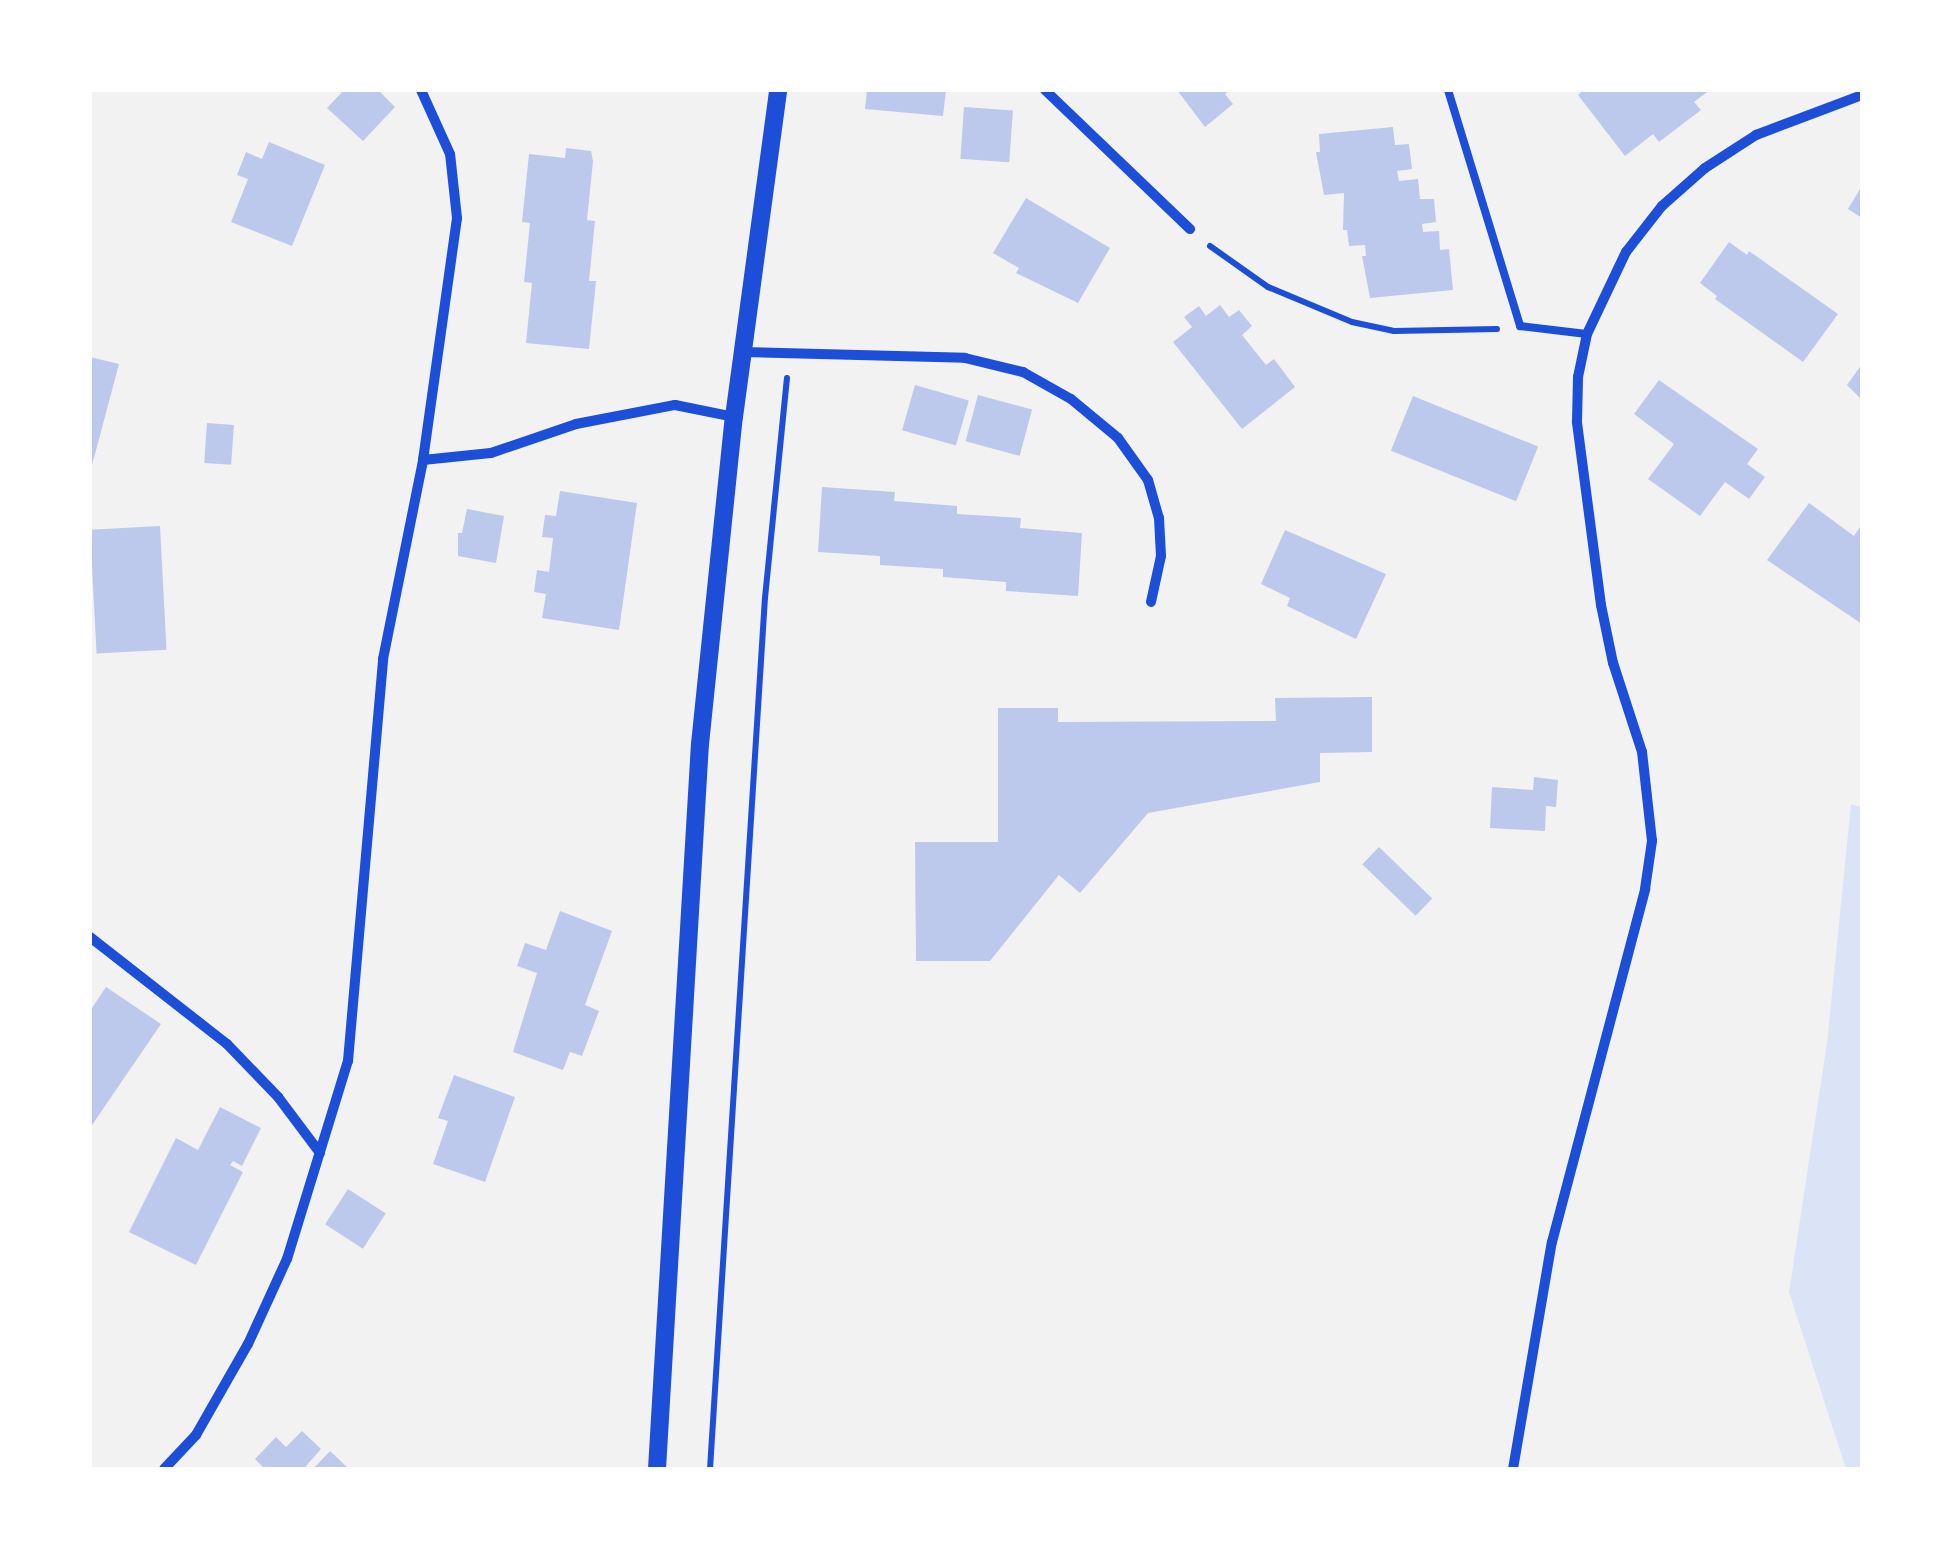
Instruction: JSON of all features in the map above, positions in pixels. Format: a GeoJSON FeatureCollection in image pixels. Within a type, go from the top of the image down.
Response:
{"type":"FeatureCollection","features":[{"type":"Feature","properties":{"kind":"street"},"geometry":{"type":"LineString","coordinates":[[164,1469],[196,1435],[248,1344],[287,1259],[348,1061],[383,659],[423,460],[457,218],[450,154],[420,90]]}},
{"type":"Feature","properties":{"kind":"street"},"geometry":{"type":"LineString","coordinates":[[657,1469],[700,744],[734,417],[778,90]]}},
{"type":"Feature","properties":{"kind":"street"},"geometry":{"type":"LineString","coordinates":[[1045,90],[1190,229]]}},
{"type":"Feature","properties":{"kind":"street"},"geometry":{"type":"LineString","coordinates":[[1513,1469],[1552,1242],[1645,889],[1652,841],[1642,752],[1612,662],[1601,605],[1577,422],[1578,377],[1587,334],[1626,252],[1662,206],[1691,180],[1756,135],[1862,95]]}},
{"type":"Feature","properties":{"kind":"street"},"geometry":{"type":"LineString","coordinates":[[744,352],[965,358],[1024,372],[1071,399],[1118,438],[1148,480],[1159,518],[1161,556],[1151,602]]}},
{"type":"Feature","properties":{"kind":"street"},"geometry":{"type":"LineString","coordinates":[[423,460],[492,452],[576,424],[675,406],[734,417]]}},
{"type":"Feature","properties":{"kind":"street"},"geometry":{"type":"LineString","coordinates":[[90,937],[226,1044],[278,1096],[320,1153]]}},
{"type":"Feature","properties":{"kind":"lane"},"geometry":{"type":"LineString","coordinates":[[1448,90],[1520,326],[1587,334]]}},
{"type":"Feature","properties":{"kind":"path"},"geometry":{"type":"LineString","coordinates":[[1190,229],[1232,265],[1268,287],[1352,322],[1410,331],[1520,326]]}},
{"type":"Feature","properties":{"kind":"path"},"geometry":{"type":"LineString","coordinates":[[710,1469],[764,598],[790,353]]}},
{"type":"Feature","properties":{"kind":"shaded area"},"geometry":{"type":"Polygon","coordinates":[[[1851,804],[1862,807],[1862,1469],[1846,1469],[1789,1292],[1827,1043],[1851,804]]]}},
{"type":"Feature","properties":{"kind":"building"},"geometry":{"type":"Polygon","coordinates":[[[344,90],[378,90],[395,107],[363,141],[327,108],[344,90]]]}},
{"type":"Feature","properties":{"kind":"building"},"geometry":{"type":"Polygon","coordinates":[[[867,90],[946,90],[943,116],[865,109],[867,90]]]}},
{"type":"Feature","properties":{"kind":"building"},"geometry":{"type":"Polygon","coordinates":[[[1177,90],[1230,90],[1225,94],[1233,104],[1205,127],[1177,90]]]}},
{"type":"Feature","properties":{"kind":"building"},"geometry":{"type":"Polygon","coordinates":[[[1584,90],[1710,90],[1694,102],[1701,110],[1659,142],[1653,134],[1625,156],[1578,95],[1584,90]]]}},
{"type":"Feature","properties":{"kind":"building"},"geometry":{"type":"Polygon","coordinates":[[[964,107],[1013,110],[1009,162],[960,159],[964,107]]]}},
{"type":"Feature","properties":{"kind":"building"},"geometry":{"type":"Polygon","coordinates":[[[1393,127],[1395,145],[1409,144],[1412,169],[1397,171],[1399,181],[1418,179],[1420,199],[1434,199],[1436,222],[1422,224],[1423,232],[1439,231],[1440,250],[1449,249],[1453,290],[1370,298],[1362,256],[1366,256],[1365,245],[1349,246],[1347,230],[1343,230],[1344,193],[1324,195],[1316,152],[1320,152],[1319,134],[1393,127]]]}},
{"type":"Feature","properties":{"kind":"building"},"geometry":{"type":"Polygon","coordinates":[[[269,142],[325,165],[292,246],[231,222],[248,179],[237,175],[246,152],[262,159],[269,142]]]}},
{"type":"Feature","properties":{"kind":"building"},"geometry":{"type":"Polygon","coordinates":[[[566,148],[591,151],[593,161],[587,220],[595,221],[589,281],[596,281],[589,349],[526,343],[532,283],[524,282],[530,223],[522,222],[529,154],[565,158],[566,148]]]}},
{"type":"Feature","properties":{"kind":"building"},"geometry":{"type":"Polygon","coordinates":[[[1862,186],[1862,218],[1848,209],[1862,186]]]}},
{"type":"Feature","properties":{"kind":"building"},"geometry":{"type":"Polygon","coordinates":[[[1026,198],[1110,248],[1078,303],[1016,273],[1019,268],[993,253],[1026,198]]]}},
{"type":"Feature","properties":{"kind":"building"},"geometry":{"type":"Polygon","coordinates":[[[1729,242],[1747,255],[1749,251],[1838,314],[1803,362],[1715,299],[1717,296],[1700,283],[1729,242]]]}},
{"type":"Feature","properties":{"kind":"building"},"geometry":{"type":"Polygon","coordinates":[[[1220,305],[1229,317],[1239,310],[1252,326],[1242,335],[1266,365],[1274,359],[1295,387],[1242,429],[1173,342],[1192,327],[1184,317],[1199,306],[1206,316],[1220,305]]]}},
{"type":"Feature","properties":{"kind":"building"},"geometry":{"type":"Polygon","coordinates":[[[90,357],[119,364],[91,469],[90,469],[90,357]]]}},
{"type":"Feature","properties":{"kind":"building"},"geometry":{"type":"Polygon","coordinates":[[[1862,364],[1862,400],[1847,385],[1862,364]]]}},
{"type":"Feature","properties":{"kind":"building"},"geometry":{"type":"Polygon","coordinates":[[[1659,380],[1758,449],[1747,464],[1765,477],[1749,499],[1725,482],[1700,516],[1648,479],[1674,444],[1634,414],[1659,380]]]}},
{"type":"Feature","properties":{"kind":"building"},"geometry":{"type":"Polygon","coordinates":[[[915,385],[969,400],[956,446],[902,430],[915,385]]]}},
{"type":"Feature","properties":{"kind":"building"},"geometry":{"type":"Polygon","coordinates":[[[978,395],[1032,409],[1020,456],[966,441],[978,395]]]}},
{"type":"Feature","properties":{"kind":"building"},"geometry":{"type":"Polygon","coordinates":[[[1413,396],[1538,447],[1516,501],[1391,451],[1413,396]]]}},
{"type":"Feature","properties":{"kind":"building"},"geometry":{"type":"Polygon","coordinates":[[[207,423],[234,425],[231,465],[204,463],[207,423]]]}},
{"type":"Feature","properties":{"kind":"building"},"geometry":{"type":"Polygon","coordinates":[[[822,487],[895,492],[894,501],[957,506],[957,514],[1021,518],[1020,528],[1082,533],[1078,596],[1006,591],[1006,582],[943,577],[943,569],[880,565],[880,556],[818,552],[822,487]]]}},
{"type":"Feature","properties":{"kind":"building"},"geometry":{"type":"Polygon","coordinates":[[[560,491],[637,503],[619,630],[542,618],[546,594],[534,592],[537,570],[549,572],[553,538],[542,537],[545,515],[556,516],[560,491]]]}},
{"type":"Feature","properties":{"kind":"building"},"geometry":{"type":"Polygon","coordinates":[[[1809,503],[1854,536],[1862,524],[1862,624],[1767,560],[1809,503]]]}},
{"type":"Feature","properties":{"kind":"building"},"geometry":{"type":"Polygon","coordinates":[[[467,509],[504,516],[496,563],[458,556],[458,533],[462,533],[467,509]]]}},
{"type":"Feature","properties":{"kind":"building"},"geometry":{"type":"Polygon","coordinates":[[[160,526],[166,650],[97,653],[90,530],[160,526]]]}},
{"type":"Feature","properties":{"kind":"building"},"geometry":{"type":"Polygon","coordinates":[[[1285,530],[1386,574],[1356,639],[1287,606],[1290,598],[1261,584],[1285,530]]]}},
{"type":"Feature","properties":{"kind":"building"},"geometry":{"type":"Polygon","coordinates":[[[1372,697],[1372,752],[1320,753],[1320,782],[1148,813],[1080,893],[1059,875],[990,961],[916,961],[915,842],[998,842],[998,708],[1058,708],[1058,722],[1276,721],[1275,698],[1372,697]]]}},
{"type":"Feature","properties":{"kind":"building"},"geometry":{"type":"Polygon","coordinates":[[[1534,777],[1558,780],[1556,807],[1546,806],[1545,831],[1490,828],[1492,787],[1533,790],[1534,777]]]}},
{"type":"Feature","properties":{"kind":"building"},"geometry":{"type":"Polygon","coordinates":[[[1379,847],[1432,898],[1416,916],[1362,864],[1379,847]]]}},
{"type":"Feature","properties":{"kind":"building"},"geometry":{"type":"Polygon","coordinates":[[[560,911],[612,931],[585,1005],[599,1011],[582,1056],[570,1052],[563,1070],[513,1052],[537,973],[517,966],[525,943],[546,950],[560,911]]]}},
{"type":"Feature","properties":{"kind":"building"},"geometry":{"type":"Polygon","coordinates":[[[106,987],[161,1024],[90,1128],[90,1011],[106,987]]]}},
{"type":"Feature","properties":{"kind":"building"},"geometry":{"type":"Polygon","coordinates":[[[454,1075],[515,1097],[485,1182],[433,1164],[448,1121],[438,1118],[454,1075]]]}},
{"type":"Feature","properties":{"kind":"building"},"geometry":{"type":"Polygon","coordinates":[[[220,1107],[261,1128],[242,1166],[233,1161],[230,1165],[243,1172],[196,1265],[129,1232],[176,1138],[198,1150],[220,1107]]]}},
{"type":"Feature","properties":{"kind":"building"},"geometry":{"type":"Polygon","coordinates":[[[348,1189],[386,1214],[363,1249],[325,1224],[348,1189]]]}},
{"type":"Feature","properties":{"kind":"building"},"geometry":{"type":"Polygon","coordinates":[[[302,1431],[321,1449],[306,1466],[309,1469],[265,1469],[255,1459],[276,1437],[286,1447],[302,1431]]]}},
{"type":"Feature","properties":{"kind":"building"},"geometry":{"type":"Polygon","coordinates":[[[330,1451],[349,1469],[313,1469],[330,1451]]]}}]}
